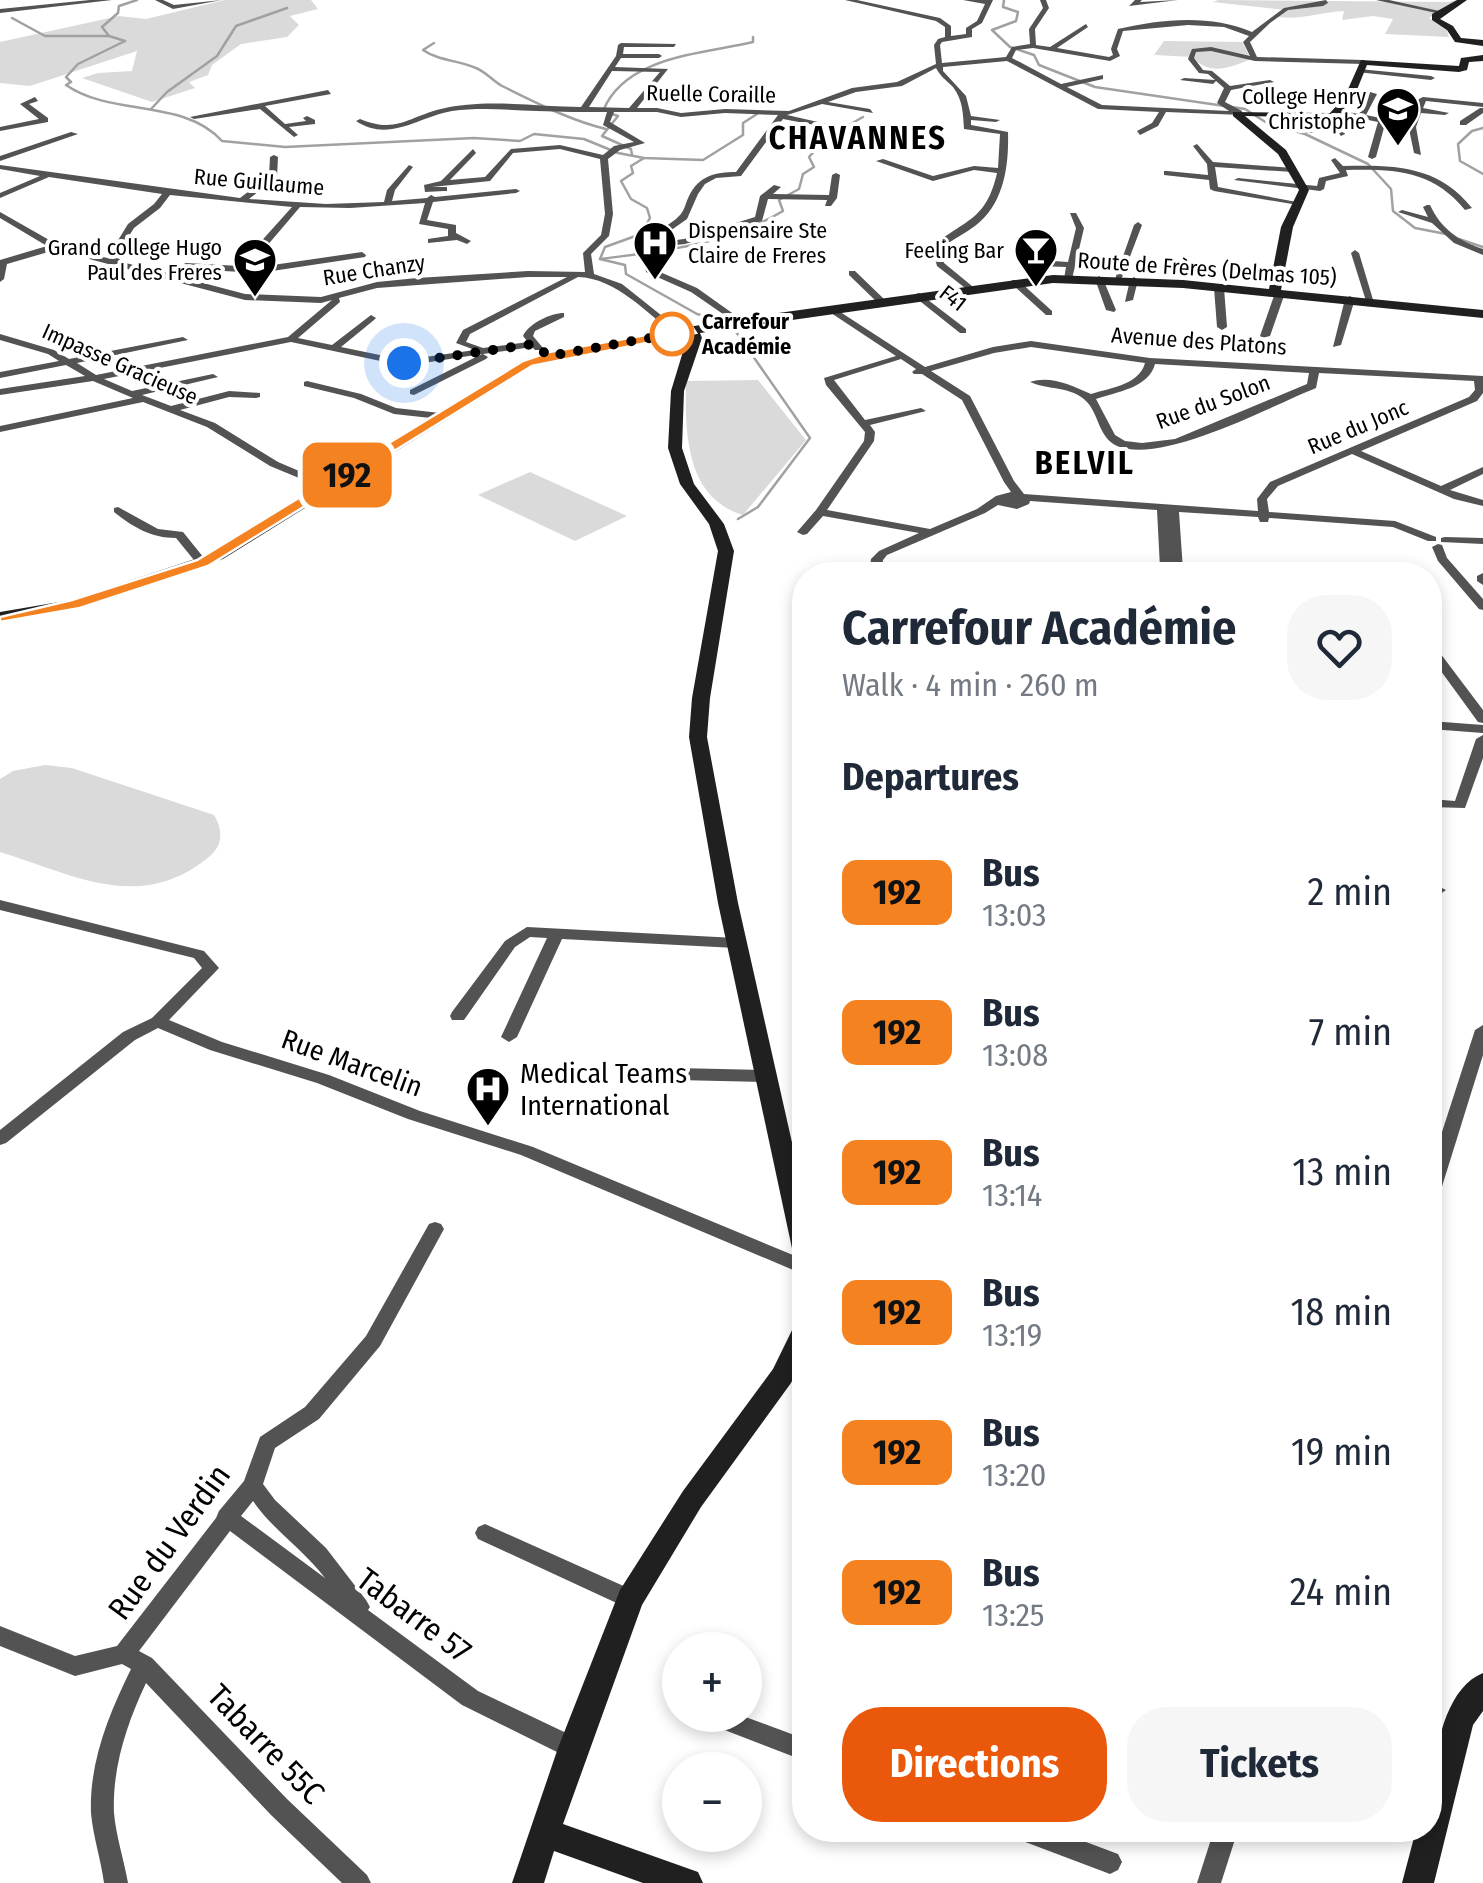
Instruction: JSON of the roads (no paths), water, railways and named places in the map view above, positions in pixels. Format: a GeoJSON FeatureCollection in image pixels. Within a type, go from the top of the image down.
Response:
{"type":"FeatureCollection","features":[{"type":"Feature","properties":{"kind":"main road"},"geometry":{"type":"LineString","coordinates":[[1462,0],[1440,12],[1436,20],[1450,28],[1455,38],[1483,43]]}},
{"type":"Feature","properties":{"kind":"main road"},"geometry":{"type":"LineString","coordinates":[[1277,293],[1287,226],[1304,190],[1282,152],[1237,117],[1238,110],[1317,117],[1338,113],[1362,66],[1459,69],[1464,68],[1464,60],[1483,58]]}},
{"type":"Feature","properties":{"kind":"main road","name":"Route de Frères (Delmas 105)"},"geometry":{"type":"LineString","coordinates":[[0,617],[74,604],[202,563],[440,416],[528,364],[549,356],[739,322],[1070,272],[1098,279],[1483,314]]}},
{"type":"Feature","properties":{"kind":"main road"},"geometry":{"type":"LineString","coordinates":[[685,332],[696,338],[675,390],[674,432],[686,483],[725,536],[698,736],[736,942],[792,1191]]}},
{"type":"Feature","properties":{"kind":"main road"},"geometry":{"type":"LineString","coordinates":[[528,1883],[573,1748],[630,1599],[692,1499],[782,1376],[792,1356]]}},
{"type":"Feature","properties":{"kind":"main road"},"geometry":{"type":"LineString","coordinates":[[1442,1800],[1460,1719],[1483,1687]]}},
{"type":"Feature","properties":{"kind":"main road"},"geometry":{"type":"LineString","coordinates":[[546,1833],[687,1883]]}},
{"type":"Feature","properties":{"kind":"main road"},"geometry":{"type":"LineString","coordinates":[[1424,1881],[1433,1842]]}},
{"type":"Feature","properties":{"kind":"street"},"geometry":{"type":"LineString","coordinates":[[0,11],[109,0]]}},
{"type":"Feature","properties":{"kind":"street"},"geometry":{"type":"LineString","coordinates":[[158,0],[173,8],[219,0]]}},
{"type":"Feature","properties":{"kind":"street"},"geometry":{"type":"LineString","coordinates":[[848,0],[940,20],[948,26],[948,39]]}},
{"type":"Feature","properties":{"kind":"street"},"geometry":{"type":"LineString","coordinates":[[966,0],[989,1],[980,22],[970,28],[970,36],[938,41],[940,72],[963,93],[967,127],[1004,132],[1003,170],[981,217],[936,247],[940,264],[968,288]]}},
{"type":"Feature","properties":{"kind":"street"},"geometry":{"type":"LineString","coordinates":[[1033,46],[1032,30],[1046,8],[1043,0]]}},
{"type":"Feature","properties":{"kind":"street"},"geometry":{"type":"LineString","coordinates":[[1139,0],[1131,6],[1175,0]]}},
{"type":"Feature","properties":{"kind":"street"},"geometry":{"type":"LineString","coordinates":[[1255,58],[1246,42],[1265,29],[1271,18],[1282,11],[1321,6],[1326,4],[1323,0]]}},
{"type":"Feature","properties":{"kind":"street"},"geometry":{"type":"LineString","coordinates":[[1379,0],[1440,12]]}},
{"type":"Feature","properties":{"kind":"street"},"geometry":{"type":"LineString","coordinates":[[1253,35],[1233,27],[1151,23],[1120,30],[1114,49],[1117,56],[1110,59],[1033,46],[1014,48],[1008,60],[1101,107],[1163,111],[1238,110],[1225,85],[1190,58],[1194,50],[1211,48],[1255,58],[1362,66],[1431,78]]}},
{"type":"Feature","properties":{"kind":"street"},"geometry":{"type":"LineString","coordinates":[[1050,50],[1086,26]]}},
{"type":"Feature","properties":{"kind":"street"},"geometry":{"type":"LineString","coordinates":[[583,110],[622,46],[674,46]]}},
{"type":"Feature","properties":{"kind":"street"},"geometry":{"type":"LineString","coordinates":[[618,56],[660,56]]}},
{"type":"Feature","properties":{"kind":"street","name":"Ruelle Coraille"},"geometry":{"type":"LineString","coordinates":[[360,121],[386,128],[452,109],[514,103],[533,109],[782,115],[856,90],[899,84],[941,65],[1008,60]]}},
{"type":"Feature","properties":{"kind":"street"},"geometry":{"type":"LineString","coordinates":[[610,68],[666,70],[630,110]]}},
{"type":"Feature","properties":{"kind":"street"},"geometry":{"type":"LineString","coordinates":[[1060,86],[1100,77]]}},
{"type":"Feature","properties":{"kind":"street"},"geometry":{"type":"LineString","coordinates":[[1184,80],[1225,85],[1270,82]]}},
{"type":"Feature","properties":{"kind":"street"},"geometry":{"type":"LineString","coordinates":[[194,116],[328,92]]}},
{"type":"Feature","properties":{"kind":"street"},"geometry":{"type":"LineString","coordinates":[[1362,115],[1373,94]]}},
{"type":"Feature","properties":{"kind":"street"},"geometry":{"type":"LineString","coordinates":[[2,129],[45,120],[24,104],[35,98]]}},
{"type":"Feature","properties":{"kind":"street"},"geometry":{"type":"LineString","coordinates":[[1418,153],[1412,126],[1421,101],[1483,108]]}},
{"type":"Feature","properties":{"kind":"street"},"geometry":{"type":"LineString","coordinates":[[822,104],[870,111]]}},
{"type":"Feature","properties":{"kind":"street"},"geometry":{"type":"LineString","coordinates":[[260,106],[294,135]]}},
{"type":"Feature","properties":{"kind":"street"},"geometry":{"type":"LineString","coordinates":[[1463,123],[1483,108]]}},
{"type":"Feature","properties":{"kind":"street"},"geometry":{"type":"LineString","coordinates":[[1418,110],[1445,113]]}},
{"type":"Feature","properties":{"kind":"street"},"geometry":{"type":"LineString","coordinates":[[604,158],[617,148],[640,143],[606,124],[611,111]]}},
{"type":"Feature","properties":{"kind":"street"},"geometry":{"type":"LineString","coordinates":[[1140,133],[1155,124],[1163,111]]}},
{"type":"Feature","properties":{"kind":"street"},"geometry":{"type":"LineString","coordinates":[[1341,134],[1335,124],[1338,113],[1412,126]]}},
{"type":"Feature","properties":{"kind":"street"},"geometry":{"type":"LineString","coordinates":[[739,322],[694,290],[649,270],[648,246],[655,233],[686,215],[699,184],[711,174],[738,174],[782,115],[836,126]]}},
{"type":"Feature","properties":{"kind":"street"},"geometry":{"type":"LineString","coordinates":[[1310,131],[1317,117]]}},
{"type":"Feature","properties":{"kind":"street"},"geometry":{"type":"LineString","coordinates":[[283,126],[312,122],[307,118]]}},
{"type":"Feature","properties":{"kind":"street"},"geometry":{"type":"LineString","coordinates":[[968,118],[996,120]]}},
{"type":"Feature","properties":{"kind":"street"},"geometry":{"type":"LineString","coordinates":[[1372,157],[1382,120]]}},
{"type":"Feature","properties":{"kind":"street"},"geometry":{"type":"LineString","coordinates":[[2,129],[44,143]]}},
{"type":"Feature","properties":{"kind":"street"},"geometry":{"type":"LineString","coordinates":[[0,159],[74,134]]}},
{"type":"Feature","properties":{"kind":"street"},"geometry":{"type":"LineString","coordinates":[[1197,146],[1211,164],[1212,187],[1298,203]]}},
{"type":"Feature","properties":{"kind":"street"},"geometry":{"type":"LineString","coordinates":[[433,166],[422,182],[446,185],[487,180],[510,151],[560,147],[604,158]]}},
{"type":"Feature","properties":{"kind":"street"},"geometry":{"type":"LineString","coordinates":[[446,185],[473,151]]}},
{"type":"Feature","properties":{"kind":"street"},"geometry":{"type":"LineString","coordinates":[[242,201],[272,178],[274,157]]}},
{"type":"Feature","properties":{"kind":"street"},"geometry":{"type":"LineString","coordinates":[[604,158],[609,214],[604,236],[587,253],[590,276],[619,286],[685,332]]}},
{"type":"Feature","properties":{"kind":"street"},"geometry":{"type":"LineString","coordinates":[[880,161],[933,179],[974,168],[1003,170]]}},
{"type":"Feature","properties":{"kind":"street"},"geometry":{"type":"LineString","coordinates":[[1211,164],[1293,170]]}},
{"type":"Feature","properties":{"kind":"street"},"geometry":{"type":"LineString","coordinates":[[1238,180],[1304,190],[1320,189],[1322,180],[1343,176],[1338,164],[1420,172],[1460,195],[1468,208]]}},
{"type":"Feature","properties":{"kind":"street"},"geometry":{"type":"LineString","coordinates":[[388,201],[390,190],[409,166]]}},
{"type":"Feature","properties":{"kind":"street","name":"Rue Guillaume"},"geometry":{"type":"LineString","coordinates":[[0,167],[298,206],[516,191]]}},
{"type":"Feature","properties":{"kind":"street"},"geometry":{"type":"LineString","coordinates":[[1167,173],[1212,178]]}},
{"type":"Feature","properties":{"kind":"street"},"geometry":{"type":"LineString","coordinates":[[0,196],[50,174]]}},
{"type":"Feature","properties":{"kind":"street"},"geometry":{"type":"LineString","coordinates":[[764,196],[830,202],[836,175]]}},
{"type":"Feature","properties":{"kind":"street"},"geometry":{"type":"LineString","coordinates":[[648,246],[686,242],[755,221],[761,217],[764,196],[777,187]]}},
{"type":"Feature","properties":{"kind":"street"},"geometry":{"type":"LineString","coordinates":[[118,264],[112,255],[122,239],[133,223],[164,201],[168,190]]}},
{"type":"Feature","properties":{"kind":"street"},"geometry":{"type":"LineString","coordinates":[[430,198],[422,222],[454,227],[450,234],[463,239],[432,241]]}},
{"type":"Feature","properties":{"kind":"street"},"geometry":{"type":"LineString","coordinates":[[241,270],[298,206]]}},
{"type":"Feature","properties":{"kind":"street"},"geometry":{"type":"LineString","coordinates":[[1426,207],[1431,221]]}},
{"type":"Feature","properties":{"kind":"street"},"geometry":{"type":"LineString","coordinates":[[1402,212],[1431,221],[1465,247],[1483,252]]}},
{"type":"Feature","properties":{"kind":"street"},"geometry":{"type":"LineString","coordinates":[[1038,262],[1070,272],[1080,228],[1073,215]]}},
{"type":"Feature","properties":{"kind":"street","name":"Rue Chanzy"},"geometry":{"type":"LineString","coordinates":[[0,216],[40,242],[55,247],[245,297],[292,300],[340,297],[377,285],[417,281],[590,276]]}},
{"type":"Feature","properties":{"kind":"street"},"geometry":{"type":"LineString","coordinates":[[1118,280],[1138,225]]}},
{"type":"Feature","properties":{"kind":"street"},"geometry":{"type":"LineString","coordinates":[[0,279],[3,262],[55,247]]}},
{"type":"Feature","properties":{"kind":"street"},"geometry":{"type":"LineString","coordinates":[[1356,252],[1371,301]]}},
{"type":"Feature","properties":{"kind":"street"},"geometry":{"type":"LineString","coordinates":[[164,276],[186,266],[241,270],[362,254]]}},
{"type":"Feature","properties":{"kind":"street"},"geometry":{"type":"LineString","coordinates":[[646,264],[658,264]]}},
{"type":"Feature","properties":{"kind":"street"},"geometry":{"type":"LineString","coordinates":[[852,274],[881,302]]}},
{"type":"Feature","properties":{"kind":"street"},"geometry":{"type":"LineString","coordinates":[[483,349],[461,343],[462,337],[577,275]]}},
{"type":"Feature","properties":{"kind":"street"},"geometry":{"type":"LineString","coordinates":[[1098,279],[1111,310]]}},
{"type":"Feature","properties":{"kind":"street"},"geometry":{"type":"LineString","coordinates":[[1128,300],[1134,280]]}},
{"type":"Feature","properties":{"kind":"street"},"geometry":{"type":"LineString","coordinates":[[1015,282],[1049,313]]}},
{"type":"Feature","properties":{"kind":"street"},"geometry":{"type":"LineString","coordinates":[[1219,288],[1222,327]]}},
{"type":"Feature","properties":{"kind":"street"},"geometry":{"type":"LineString","coordinates":[[1265,336],[1277,293]]}},
{"type":"Feature","properties":{"kind":"street","name":"F41"},"geometry":{"type":"LineString","coordinates":[[918,296],[963,331]]}},
{"type":"Feature","properties":{"kind":"street"},"geometry":{"type":"LineString","coordinates":[[292,339],[340,297]]}},
{"type":"Feature","properties":{"kind":"street"},"geometry":{"type":"LineString","coordinates":[[1336,344],[1350,300]]}},
{"type":"Feature","properties":{"kind":"street"},"geometry":{"type":"LineString","coordinates":[[826,310],[965,404],[1012,500]]}},
{"type":"Feature","properties":{"kind":"street"},"geometry":{"type":"LineString","coordinates":[[549,356],[528,336],[531,330],[562,316]]}},
{"type":"Feature","properties":{"kind":"street"},"geometry":{"type":"LineString","coordinates":[[333,349],[372,318]]}},
{"type":"Feature","properties":{"kind":"street"},"geometry":{"type":"LineString","coordinates":[[864,335],[896,359],[921,371]]}},
{"type":"Feature","properties":{"kind":"street","name":"Impasse Gracieuse"},"geometry":{"type":"LineString","coordinates":[[0,337],[50,352],[134,397],[210,425],[274,464],[328,487]]}},
{"type":"Feature","properties":{"kind":"street"},"geometry":{"type":"LineString","coordinates":[[0,392],[126,373],[292,339],[404,363],[533,344]]}},
{"type":"Feature","properties":{"kind":"street"},"geometry":{"type":"LineString","coordinates":[[0,375],[183,340]]}},
{"type":"Feature","properties":{"kind":"street","name":"Avenue des Platons"},"geometry":{"type":"LineString","coordinates":[[921,371],[993,350],[1032,344],[1150,361],[1481,379]]}},
{"type":"Feature","properties":{"kind":"street"},"geometry":{"type":"LineString","coordinates":[[414,392],[510,346]]}},
{"type":"Feature","properties":{"kind":"street"},"geometry":{"type":"LineString","coordinates":[[802,532],[870,441],[870,432],[828,383],[829,378],[896,359]]}},
{"type":"Feature","properties":{"kind":"street","name":"Rue du Solon"},"geometry":{"type":"LineString","coordinates":[[1150,361],[1149,370],[1139,381],[1090,398],[1116,440],[1130,445],[1164,445],[1312,386],[1314,370]]}},
{"type":"Feature","properties":{"kind":"street"},"geometry":{"type":"LineString","coordinates":[[0,429],[212,376]]}},
{"type":"Feature","properties":{"kind":"street","name":"Rue du Jonc"},"geometry":{"type":"LineString","coordinates":[[1264,518],[1262,499],[1274,484],[1474,399],[1481,379]]}},
{"type":"Feature","properties":{"kind":"street"},"geometry":{"type":"LineString","coordinates":[[1035,382],[1063,386],[1090,398]]}},
{"type":"Feature","properties":{"kind":"street"},"geometry":{"type":"LineString","coordinates":[[307,384],[357,396],[394,411],[440,416]]}},
{"type":"Feature","properties":{"kind":"street"},"geometry":{"type":"LineString","coordinates":[[168,410],[229,394],[256,395]]}},
{"type":"Feature","properties":{"kind":"street"},"geometry":{"type":"LineString","coordinates":[[864,423],[921,411]]}},
{"type":"Feature","properties":{"kind":"street"},"geometry":{"type":"LineString","coordinates":[[1353,451],[1440,490],[1483,503]]}},
{"type":"Feature","properties":{"kind":"street"},"geometry":{"type":"LineString","coordinates":[[1440,490],[1483,470]]}},
{"type":"Feature","properties":{"kind":"street"},"geometry":{"type":"LineString","coordinates":[[1001,474],[1012,500]]}},
{"type":"Feature","properties":{"kind":"street"},"geometry":{"type":"LineString","coordinates":[[878,562],[879,556],[930,532],[1012,500],[1399,526],[1441,543],[1483,543]]}},
{"type":"Feature","properties":{"kind":"street"},"geometry":{"type":"LineString","coordinates":[[118,510],[163,536],[179,534],[202,563]]}},
{"type":"Feature","properties":{"kind":"street"},"geometry":{"type":"LineString","coordinates":[[1168,511],[1171,562]]}},
{"type":"Feature","properties":{"kind":"street"},"geometry":{"type":"LineString","coordinates":[[820,512],[930,532]]}},
{"type":"Feature","properties":{"kind":"street"},"geometry":{"type":"LineString","coordinates":[[1441,543],[1442,559],[1483,606]]}},
{"type":"Feature","properties":{"kind":"street"},"geometry":{"type":"LineString","coordinates":[[1442,666],[1483,719]]}},
{"type":"Feature","properties":{"kind":"street"},"geometry":{"type":"LineString","coordinates":[[1442,726],[1483,729]]}},
{"type":"Feature","properties":{"kind":"street"},"geometry":{"type":"LineString","coordinates":[[1442,804],[1460,805],[1483,740]]}},
{"type":"Feature","properties":{"kind":"street"},"geometry":{"type":"LineString","coordinates":[[0,904],[198,954],[212,968],[158,1022],[129,1036],[0,1139]]}},
{"type":"Feature","properties":{"kind":"street"},"geometry":{"type":"LineString","coordinates":[[510,1037],[557,933]]}},
{"type":"Feature","properties":{"kind":"street"},"geometry":{"type":"LineString","coordinates":[[458,1016],[510,944],[522,934],[736,942]]}},
{"type":"Feature","properties":{"kind":"street","name":"Rue Marcelin"},"geometry":{"type":"LineString","coordinates":[[158,1022],[216,1046],[323,1078],[414,1115],[528,1151],[792,1263]]}},
{"type":"Feature","properties":{"kind":"street"},"geometry":{"type":"LineString","coordinates":[[1442,1164],[1476,1074],[1483,1030]]}},
{"type":"Feature","properties":{"kind":"street"},"geometry":{"type":"LineString","coordinates":[[676,1074],[768,1076]]}},
{"type":"Feature","properties":{"kind":"street","name":"Rue du Verdin"},"geometry":{"type":"LineString","coordinates":[[116,1883],[103,1814],[108,1764],[134,1660],[226,1517],[252,1485],[267,1443],[312,1413],[373,1341],[436,1229]]}},
{"type":"Feature","properties":{"kind":"street"},"geometry":{"type":"LineString","coordinates":[[252,1485],[268,1506],[319,1554],[367,1619]]}},
{"type":"Feature","properties":{"kind":"street","name":"Tabarre 57"},"geometry":{"type":"LineString","coordinates":[[226,1517],[470,1698],[573,1748]]}},
{"type":"Feature","properties":{"kind":"street"},"geometry":{"type":"LineString","coordinates":[[484,1533],[630,1599]]}},
{"type":"Feature","properties":{"kind":"street"},"geometry":{"type":"LineString","coordinates":[[0,1636],[75,1666],[134,1660]]}},
{"type":"Feature","properties":{"kind":"street","name":"Tabarre 55C"},"geometry":{"type":"LineString","coordinates":[[134,1660],[359,1883]]}},
{"type":"Feature","properties":{"kind":"street"},"geometry":{"type":"LineString","coordinates":[[757,1732],[792,1745]]}},
{"type":"Feature","properties":{"kind":"street"},"geometry":{"type":"LineString","coordinates":[[1056,1842],[1110,1862]]}},
{"type":"Feature","properties":{"kind":"street"},"geometry":{"type":"LineString","coordinates":[[1208,1883],[1222,1842]]}},
{"type":"Feature","properties":{"kind":"waterway"},"geometry":{"type":"LineString","coordinates":[[109,36],[102,27],[118,13],[119,6],[137,0]]}},
{"type":"Feature","properties":{"kind":"waterway"},"geometry":{"type":"LineString","coordinates":[[1004,0],[1003,7],[1018,12],[1016,21],[992,30],[1010,47],[1034,55],[1039,65],[1095,87],[1245,109],[1267,123],[1305,134],[1368,164],[1391,189],[1393,211],[1415,228],[1446,234]]}},
{"type":"Feature","properties":{"kind":"waterway"},"geometry":{"type":"LineString","coordinates":[[151,109],[167,92],[217,56],[236,26],[287,8]]}},
{"type":"Feature","properties":{"kind":"waterway"},"geometry":{"type":"LineString","coordinates":[[12,18],[45,36],[109,36]]}},
{"type":"Feature","properties":{"kind":"waterway"},"geometry":{"type":"LineString","coordinates":[[109,36],[125,41],[78,64],[66,77],[71,82],[66,85],[104,101],[188,119],[222,141],[285,147],[474,138],[520,141],[534,134],[584,139],[618,153],[644,158]]}},
{"type":"Feature","properties":{"kind":"waterway"},"geometry":{"type":"LineString","coordinates":[[603,111],[614,93],[647,68],[667,60],[753,42],[753,37]]}},
{"type":"Feature","properties":{"kind":"waterway"},"geometry":{"type":"LineString","coordinates":[[434,43],[423,50],[476,68],[541,105],[606,129]]}},
{"type":"Feature","properties":{"kind":"waterway"},"geometry":{"type":"LineString","coordinates":[[612,114],[618,116],[602,136],[631,149],[632,155]]}},
{"type":"Feature","properties":{"kind":"waterway"},"geometry":{"type":"LineString","coordinates":[[644,158],[703,160],[743,135],[743,123],[757,114]]}},
{"type":"Feature","properties":{"kind":"waterway"},"geometry":{"type":"LineString","coordinates":[[600,259],[717,239],[783,211],[779,200],[799,189],[803,174],[814,167],[809,157],[826,138],[863,117]]}},
{"type":"Feature","properties":{"kind":"waterway"},"geometry":{"type":"LineString","coordinates":[[1483,128],[1472,131],[1458,144],[1460,161],[1483,174]]}},
{"type":"Feature","properties":{"kind":"waterway"},"geometry":{"type":"LineString","coordinates":[[600,259],[605,247],[641,234],[650,218],[647,208],[631,199],[621,181],[633,173],[631,166],[644,158]]}},
{"type":"Feature","properties":{"kind":"waterway"},"geometry":{"type":"LineString","coordinates":[[1459,239],[1483,247]]}},
{"type":"Feature","properties":{"kind":"waterway"},"geometry":{"type":"LineString","coordinates":[[600,259],[625,265],[626,274],[697,314],[726,322]]}},
{"type":"Feature","properties":{"kind":"waterway"},"geometry":{"type":"LineString","coordinates":[[732,326],[810,438],[758,507],[738,519]]}},
{"type":"Feature","properties":{"kind":"place","name":"College Henry Christophe"},"geometry":{"type":"Point","coordinates":[1398,147]}},
{"type":"Feature","properties":{"kind":"place","name":"Dispensaire Ste Claire de Freres"},"geometry":{"type":"Point","coordinates":[655,281]}},
{"type":"Feature","properties":{"kind":"place","name":"Feeling Bar"},"geometry":{"type":"Point","coordinates":[1036,288]}},
{"type":"Feature","properties":{"kind":"place","name":"Grand college Hugo Paul des Freres"},"geometry":{"type":"Point","coordinates":[255,298]}},
{"type":"Feature","properties":{"kind":"place","name":"Carrefour Académie"},"geometry":{"type":"Point","coordinates":[672,334]}},
{"type":"Feature","properties":{"kind":"place","name":"Medical Teams International"},"geometry":{"type":"Point","coordinates":[488,1127]}},
{"type":"Feature","properties":{"kind":"district","name":"CHAVANNES"},"geometry":{"type":"Point","coordinates":[858,138]}},
{"type":"Feature","properties":{"kind":"district","name":"BELVIL"},"geometry":{"type":"Point","coordinates":[1085,463]}}]}
